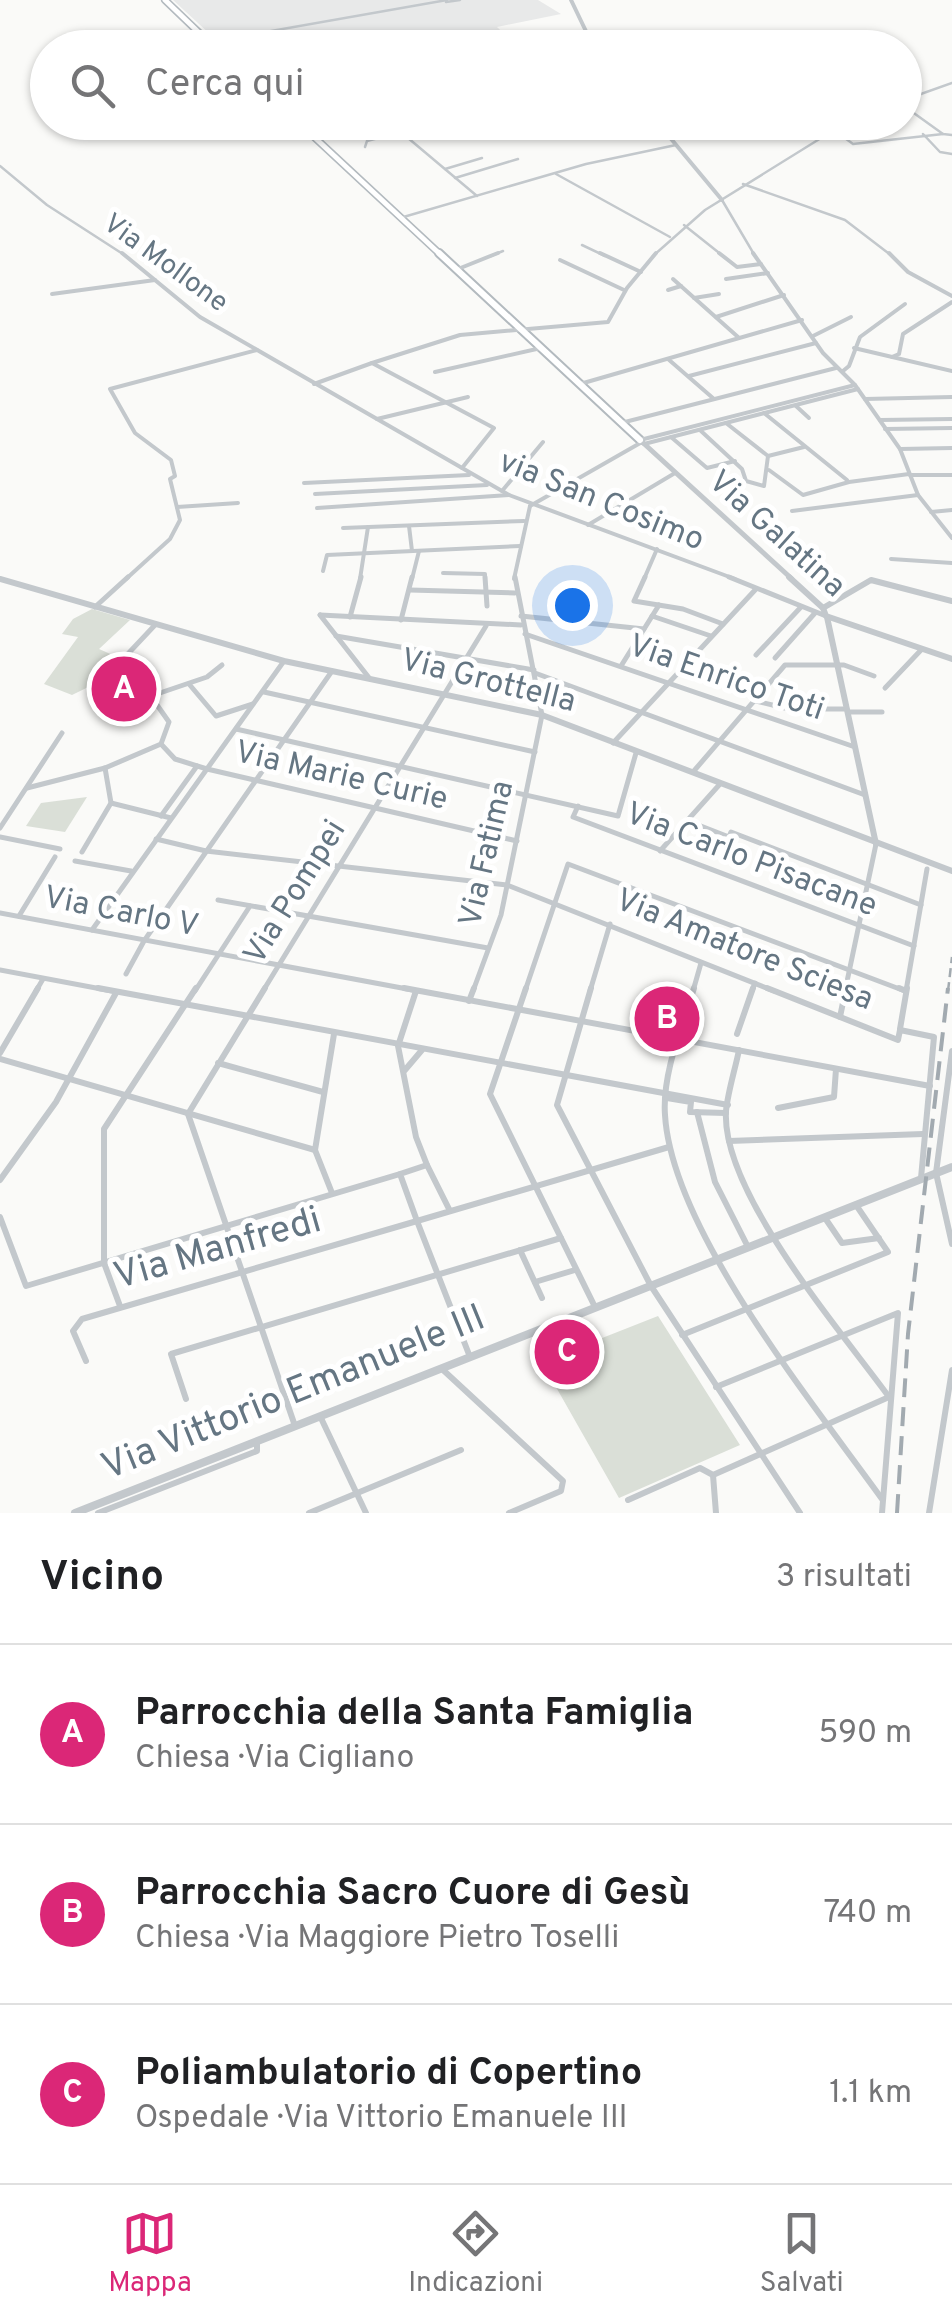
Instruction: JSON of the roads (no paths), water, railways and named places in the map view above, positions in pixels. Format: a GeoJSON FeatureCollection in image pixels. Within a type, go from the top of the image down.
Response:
{"type":"FeatureCollection","features":[{"type":"Feature","properties":{"kind":"main road"},"geometry":{"type":"LineString","coordinates":[[165,0],[196,30]]}},
{"type":"Feature","properties":{"kind":"main road"},"geometry":{"type":"LineString","coordinates":[[317,140],[642,442]]}},
{"type":"Feature","properties":{"kind":"street"},"geometry":{"type":"LineString","coordinates":[[278,30],[447,0]]}},
{"type":"Feature","properties":{"kind":"street"},"geometry":{"type":"LineString","coordinates":[[281,30],[460,0]]}},
{"type":"Feature","properties":{"kind":"street"},"geometry":{"type":"LineString","coordinates":[[571,0],[585,30]]}},
{"type":"Feature","properties":{"kind":"street"},"geometry":{"type":"LineString","coordinates":[[922,95],[952,82]]}},
{"type":"Feature","properties":{"kind":"street"},"geometry":{"type":"LineString","coordinates":[[946,84],[952,90]]}},
{"type":"Feature","properties":{"kind":"street"},"geometry":{"type":"LineString","coordinates":[[922,118],[942,134]]}},
{"type":"Feature","properties":{"kind":"street"},"geometry":{"type":"LineString","coordinates":[[922,134],[952,135]]}},
{"type":"Feature","properties":{"kind":"street"},"geometry":{"type":"LineString","coordinates":[[922,134],[940,152],[952,154]]}},
{"type":"Feature","properties":{"kind":"street"},"geometry":{"type":"LineString","coordinates":[[366,147],[371,140]]}},
{"type":"Feature","properties":{"kind":"street"},"geometry":{"type":"LineString","coordinates":[[410,140],[477,196]]}},
{"type":"Feature","properties":{"kind":"street"},"geometry":{"type":"LineString","coordinates":[[671,140],[722,200],[814,340],[856,387],[900,449],[918,495],[952,538]]}},
{"type":"Feature","properties":{"kind":"street"},"geometry":{"type":"LineString","coordinates":[[314,384],[441,338],[604,324],[624,290],[670,237],[812,140]]}},
{"type":"Feature","properties":{"kind":"street"},"geometry":{"type":"LineString","coordinates":[[849,140],[853,144],[881,140]]}},
{"type":"Feature","properties":{"kind":"street"},"geometry":{"type":"LineString","coordinates":[[400,218],[556,174],[676,146]]}},
{"type":"Feature","properties":{"kind":"street"},"geometry":{"type":"LineString","coordinates":[[445,169],[482,158]]}},
{"type":"Feature","properties":{"kind":"street"},"geometry":{"type":"LineString","coordinates":[[455,178],[518,159]]}},
{"type":"Feature","properties":{"kind":"street","name":"Via Mollone"},"geometry":{"type":"LineString","coordinates":[[0,166],[47,206],[132,260],[200,317],[314,384]]}},
{"type":"Feature","properties":{"kind":"street"},"geometry":{"type":"LineString","coordinates":[[556,174],[670,237]]}},
{"type":"Feature","properties":{"kind":"street"},"geometry":{"type":"LineString","coordinates":[[743,184],[845,220],[883,247],[908,272],[952,299],[902,334],[899,354],[889,358]]}},
{"type":"Feature","properties":{"kind":"street"},"geometry":{"type":"LineString","coordinates":[[684,225],[737,267],[761,264]]}},
{"type":"Feature","properties":{"kind":"street"},"geometry":{"type":"LineString","coordinates":[[582,245],[641,272]]}},
{"type":"Feature","properties":{"kind":"street"},"geometry":{"type":"LineString","coordinates":[[455,270],[502,251]]}},
{"type":"Feature","properties":{"kind":"street"},"geometry":{"type":"LineString","coordinates":[[560,260],[624,290]]}},
{"type":"Feature","properties":{"kind":"street"},"geometry":{"type":"LineString","coordinates":[[726,279],[768,273]]}},
{"type":"Feature","properties":{"kind":"street"},"geometry":{"type":"LineString","coordinates":[[674,279],[738,338]]}},
{"type":"Feature","properties":{"kind":"street"},"geometry":{"type":"LineString","coordinates":[[52,294],[155,280]]}},
{"type":"Feature","properties":{"kind":"street"},"geometry":{"type":"LineString","coordinates":[[668,290],[681,286]]}},
{"type":"Feature","properties":{"kind":"street"},"geometry":{"type":"LineString","coordinates":[[694,298],[719,294]]}},
{"type":"Feature","properties":{"kind":"street"},"geometry":{"type":"LineString","coordinates":[[716,317],[784,294]]}},
{"type":"Feature","properties":{"kind":"street"},"geometry":{"type":"LineString","coordinates":[[621,423],[849,366],[848,353],[876,321],[905,304]]}},
{"type":"Feature","properties":{"kind":"street"},"geometry":{"type":"LineString","coordinates":[[689,376],[814,340],[850,318]]}},
{"type":"Feature","properties":{"kind":"street"},"geometry":{"type":"LineString","coordinates":[[580,384],[802,320]]}},
{"type":"Feature","properties":{"kind":"street"},"geometry":{"type":"LineString","coordinates":[[434,372],[541,348]]}},
{"type":"Feature","properties":{"kind":"street"},"geometry":{"type":"LineString","coordinates":[[854,348],[952,371]]}},
{"type":"Feature","properties":{"kind":"street"},"geometry":{"type":"LineString","coordinates":[[95,607],[179,528],[170,479],[175,476],[171,460],[135,433],[110,389],[257,350]]}},
{"type":"Feature","properties":{"kind":"street"},"geometry":{"type":"LineString","coordinates":[[631,357],[640,366]]}},
{"type":"Feature","properties":{"kind":"street"},"geometry":{"type":"LineString","coordinates":[[668,359],[714,398]]}},
{"type":"Feature","properties":{"kind":"street"},"geometry":{"type":"LineString","coordinates":[[372,363],[494,428],[461,468]]}},
{"type":"Feature","properties":{"kind":"street","name":"via San Cosimo"},"geometry":{"type":"LineString","coordinates":[[314,384],[530,506],[657,549],[815,613],[825,612]]}},
{"type":"Feature","properties":{"kind":"street"},"geometry":{"type":"LineString","coordinates":[[642,442],[856,387]]}},
{"type":"Feature","properties":{"kind":"street"},"geometry":{"type":"LineString","coordinates":[[542,715],[515,593],[514,574],[526,507],[642,442],[856,387]]}},
{"type":"Feature","properties":{"kind":"street"},"geometry":{"type":"LineString","coordinates":[[374,420],[468,396]]}},
{"type":"Feature","properties":{"kind":"street"},"geometry":{"type":"LineString","coordinates":[[864,399],[952,397]]}},
{"type":"Feature","properties":{"kind":"street"},"geometry":{"type":"LineString","coordinates":[[795,405],[809,418]]}},
{"type":"Feature","properties":{"kind":"street"},"geometry":{"type":"LineString","coordinates":[[764,413],[849,482]]}},
{"type":"Feature","properties":{"kind":"street"},"geometry":{"type":"LineString","coordinates":[[879,420],[952,419]]}},
{"type":"Feature","properties":{"kind":"street"},"geometry":{"type":"LineString","coordinates":[[700,430],[735,461],[752,485],[764,486],[768,456],[726,422]]}},
{"type":"Feature","properties":{"kind":"street"},"geometry":{"type":"LineString","coordinates":[[885,429],[952,428]]}},
{"type":"Feature","properties":{"kind":"street"},"geometry":{"type":"LineString","coordinates":[[671,437],[707,468],[735,461]]}},
{"type":"Feature","properties":{"kind":"street"},"geometry":{"type":"LineString","coordinates":[[502,492],[543,442]]}},
{"type":"Feature","properties":{"kind":"street","name":"Via Galatina"},"geometry":{"type":"LineString","coordinates":[[642,442],[825,612],[952,659]]}},
{"type":"Feature","properties":{"kind":"street"},"geometry":{"type":"LineString","coordinates":[[768,456],[806,446]]}},
{"type":"Feature","properties":{"kind":"street"},"geometry":{"type":"LineString","coordinates":[[900,449],[952,448]]}},
{"type":"Feature","properties":{"kind":"street"},"geometry":{"type":"LineString","coordinates":[[769,470],[802,494],[849,482],[909,474],[952,474]]}},
{"type":"Feature","properties":{"kind":"street"},"geometry":{"type":"LineString","coordinates":[[588,525],[675,473]]}},
{"type":"Feature","properties":{"kind":"street"},"geometry":{"type":"LineString","coordinates":[[304,482],[472,474]]}},
{"type":"Feature","properties":{"kind":"street"},"geometry":{"type":"LineString","coordinates":[[315,494],[490,484]]}},
{"type":"Feature","properties":{"kind":"street"},"geometry":{"type":"LineString","coordinates":[[792,511],[918,495]]}},
{"type":"Feature","properties":{"kind":"street"},"geometry":{"type":"LineString","coordinates":[[317,508],[510,496]]}},
{"type":"Feature","properties":{"kind":"street"},"geometry":{"type":"LineString","coordinates":[[177,507],[238,503]]}},
{"type":"Feature","properties":{"kind":"street"},"geometry":{"type":"LineString","coordinates":[[930,512],[952,510]]}},
{"type":"Feature","properties":{"kind":"street"},"geometry":{"type":"LineString","coordinates":[[343,528],[524,521]]}},
{"type":"Feature","properties":{"kind":"street"},"geometry":{"type":"LineString","coordinates":[[401,620],[416,551],[409,526]]}},
{"type":"Feature","properties":{"kind":"street"},"geometry":{"type":"LineString","coordinates":[[350,617],[367,552],[368,527]]}},
{"type":"Feature","properties":{"kind":"street"},"geometry":{"type":"LineString","coordinates":[[322,571],[327,555],[520,546]]}},
{"type":"Feature","properties":{"kind":"street"},"geometry":{"type":"LineString","coordinates":[[657,549],[634,602],[660,605],[723,624]]}},
{"type":"Feature","properties":{"kind":"street"},"geometry":{"type":"LineString","coordinates":[[892,559],[952,563]]}},
{"type":"Feature","properties":{"kind":"street"},"geometry":{"type":"LineString","coordinates":[[443,573],[484,574],[487,606]]}},
{"type":"Feature","properties":{"kind":"street"},"geometry":{"type":"LineString","coordinates":[[840,1017],[876,844],[825,612],[842,604],[864,582],[879,579],[952,601]]}},
{"type":"Feature","properties":{"kind":"street","name":"Via Grottella"},"geometry":{"type":"LineString","coordinates":[[0,580],[284,661],[542,715],[952,872]]}},
{"type":"Feature","properties":{"kind":"street"},"geometry":{"type":"LineString","coordinates":[[613,744],[756,588]]}},
{"type":"Feature","properties":{"kind":"street"},"geometry":{"type":"LineString","coordinates":[[410,590],[515,593]]}},
{"type":"Feature","properties":{"kind":"street"},"geometry":{"type":"LineString","coordinates":[[621,666],[660,605]]}},
{"type":"Feature","properties":{"kind":"street"},"geometry":{"type":"LineString","coordinates":[[756,655],[801,607]]}},
{"type":"Feature","properties":{"kind":"street"},"geometry":{"type":"LineString","coordinates":[[775,658],[815,613]]}},
{"type":"Feature","properties":{"kind":"street"},"geometry":{"type":"LineString","coordinates":[[370,679],[320,615],[523,625]]}},
{"type":"Feature","properties":{"kind":"street"},"geometry":{"type":"LineString","coordinates":[[521,616],[644,629]]}},
{"type":"Feature","properties":{"kind":"street"},"geometry":{"type":"LineString","coordinates":[[652,616],[712,636]]}},
{"type":"Feature","properties":{"kind":"street"},"geometry":{"type":"LineString","coordinates":[[26,788],[105,768],[161,744],[169,722],[124,658],[155,625]]}},
{"type":"Feature","properties":{"kind":"street","name":"Via Pompei"},"geometry":{"type":"LineString","coordinates":[[188,1114],[486,626]]}},
{"type":"Feature","properties":{"kind":"street","name":"Via Enrico Toti"},"geometry":{"type":"LineString","coordinates":[[525,634],[855,747]]}},
{"type":"Feature","properties":{"kind":"street"},"geometry":{"type":"LineString","coordinates":[[336,636],[534,672],[865,795]]}},
{"type":"Feature","properties":{"kind":"street"},"geometry":{"type":"LineString","coordinates":[[886,688],[922,649]]}},
{"type":"Feature","properties":{"kind":"street"},"geometry":{"type":"LineString","coordinates":[[92,930],[284,661]]}},
{"type":"Feature","properties":{"kind":"street"},"geometry":{"type":"LineString","coordinates":[[151,696],[207,677],[222,665]]}},
{"type":"Feature","properties":{"kind":"street"},"geometry":{"type":"LineString","coordinates":[[692,774],[786,666],[838,666],[874,676]]}},
{"type":"Feature","properties":{"kind":"street"},"geometry":{"type":"LineString","coordinates":[[126,974],[144,942],[332,671]]}},
{"type":"Feature","properties":{"kind":"street"},"geometry":{"type":"LineString","coordinates":[[189,684],[216,716],[254,704]]}},
{"type":"Feature","properties":{"kind":"street"},"geometry":{"type":"LineString","coordinates":[[262,692],[534,752]]}},
{"type":"Feature","properties":{"kind":"street"},"geometry":{"type":"LineString","coordinates":[[755,700],[789,709],[882,712]]}},
{"type":"Feature","properties":{"kind":"street"},"geometry":{"type":"LineString","coordinates":[[228,712],[242,722]]}},
{"type":"Feature","properties":{"kind":"street","name":"Via Fatima"},"geometry":{"type":"LineString","coordinates":[[468,1001],[507,885],[542,715]]}},
{"type":"Feature","properties":{"kind":"street"},"geometry":{"type":"LineString","coordinates":[[236,730],[618,816],[636,753]]}},
{"type":"Feature","properties":{"kind":"street"},"geometry":{"type":"LineString","coordinates":[[0,828],[62,733]]}},
{"type":"Feature","properties":{"kind":"street","name":"Via Marie Curie"},"geometry":{"type":"LineString","coordinates":[[161,744],[176,759],[208,769],[517,841]]}},
{"type":"Feature","properties":{"kind":"street"},"geometry":{"type":"LineString","coordinates":[[161,816],[197,766]]}},
{"type":"Feature","properties":{"kind":"street"},"geometry":{"type":"LineString","coordinates":[[82,852],[110,803],[105,768]]}},
{"type":"Feature","properties":{"kind":"street"},"geometry":{"type":"LineString","coordinates":[[660,850],[720,784]]}},
{"type":"Feature","properties":{"kind":"street"},"geometry":{"type":"LineString","coordinates":[[110,803],[171,818]]}},
{"type":"Feature","properties":{"kind":"street","name":"Via Carlo Pisacane"},"geometry":{"type":"LineString","coordinates":[[578,806],[573,817],[914,946]]}},
{"type":"Feature","properties":{"kind":"street"},"geometry":{"type":"LineString","coordinates":[[688,821],[729,837],[731,832],[921,905]]}},
{"type":"Feature","properties":{"kind":"street"},"geometry":{"type":"LineString","coordinates":[[0,837],[60,849]]}},
{"type":"Feature","properties":{"kind":"street","name":"Via Amatore Sciesa"},"geometry":{"type":"LineString","coordinates":[[156,839],[206,851],[507,885],[898,1040],[900,1030],[934,1037],[923,1134],[928,1176]]}},
{"type":"Feature","properties":{"kind":"street"},"geometry":{"type":"LineString","coordinates":[[19,916],[54,857]]}},
{"type":"Feature","properties":{"kind":"street"},"geometry":{"type":"LineString","coordinates":[[75,861],[133,872]]}},
{"type":"Feature","properties":{"kind":"street"},"geometry":{"type":"LineString","coordinates":[[595,1308],[490,1094],[568,864],[906,991]]}},
{"type":"Feature","properties":{"kind":"street"},"geometry":{"type":"LineString","coordinates":[[900,1030],[927,870]]}},
{"type":"Feature","properties":{"kind":"street"},"geometry":{"type":"LineString","coordinates":[[218,900],[488,948]]}},
{"type":"Feature","properties":{"kind":"street"},"geometry":{"type":"LineString","coordinates":[[120,1306],[104,1262],[104,1129],[250,906]]}},
{"type":"Feature","properties":{"kind":"street","name":"Via Carlo V"},"geometry":{"type":"LineString","coordinates":[[0,913],[930,1086]]}},
{"type":"Feature","properties":{"kind":"street"},"geometry":{"type":"LineString","coordinates":[[610,924],[557,1105],[651,1286],[800,1513]]}},
{"type":"Feature","properties":{"kind":"street"},"geometry":{"type":"LineString","coordinates":[[702,962],[664,1112],[670,1147],[698,1224],[718,1259],[882,1498]]}},
{"type":"Feature","properties":{"kind":"street"},"geometry":{"type":"LineString","coordinates":[[0,970],[566,1074],[727,1109]]}},
{"type":"Feature","properties":{"kind":"street"},"geometry":{"type":"LineString","coordinates":[[43,978],[0,1056],[68,1080],[315,1150]]}},
{"type":"Feature","properties":{"kind":"street"},"geometry":{"type":"LineString","coordinates":[[737,1034],[755,983]]}},
{"type":"Feature","properties":{"kind":"street"},"geometry":{"type":"LineString","coordinates":[[416,991],[398,1046],[416,1137],[450,1211]]}},
{"type":"Feature","properties":{"kind":"street"},"geometry":{"type":"LineString","coordinates":[[0,1180],[68,1080],[116,992]]}},
{"type":"Feature","properties":{"kind":"street"},"geometry":{"type":"LineString","coordinates":[[332,1193],[315,1150],[334,1034]]}},
{"type":"Feature","properties":{"kind":"street"},"geometry":{"type":"LineString","coordinates":[[405,1070],[423,1049]]}},
{"type":"Feature","properties":{"kind":"street"},"geometry":{"type":"LineString","coordinates":[[739,1050],[727,1109],[737,1171],[774,1237],[889,1397]]}},
{"type":"Feature","properties":{"kind":"street"},"geometry":{"type":"LineString","coordinates":[[952,1051],[948,1121],[928,1176],[949,1223],[952,1242]]}},
{"type":"Feature","properties":{"kind":"street"},"geometry":{"type":"LineString","coordinates":[[218,1063],[322,1092]]}},
{"type":"Feature","properties":{"kind":"street"},"geometry":{"type":"LineString","coordinates":[[778,1108],[834,1096],[836,1069]]}},
{"type":"Feature","properties":{"kind":"street"},"geometry":{"type":"LineString","coordinates":[[668,1096],[691,1102],[690,1112],[727,1109]]}},
{"type":"Feature","properties":{"kind":"street"},"geometry":{"type":"LineString","coordinates":[[696,1112],[701,1149],[717,1193],[748,1247]]}},
{"type":"Feature","properties":{"kind":"street"},"geometry":{"type":"LineString","coordinates":[[188,1114],[296,1426]]}},
{"type":"Feature","properties":{"kind":"street"},"geometry":{"type":"LineString","coordinates":[[729,1140],[923,1134]]}},
{"type":"Feature","properties":{"kind":"street","name":"Via Manfredi"},"geometry":{"type":"LineString","coordinates":[[86,1361],[74,1332],[77,1322],[120,1306],[670,1147]]}},
{"type":"Feature","properties":{"kind":"street"},"geometry":{"type":"LineString","coordinates":[[0,1217],[26,1286],[428,1165]]}},
{"type":"Feature","properties":{"kind":"street","name":"Via Vittorio Emanuele III"},"geometry":{"type":"LineString","coordinates":[[74,1513],[96,1510],[257,1441],[952,1166]]}},
{"type":"Feature","properties":{"kind":"street"},"geometry":{"type":"LineString","coordinates":[[400,1174],[470,1357]]}},
{"type":"Feature","properties":{"kind":"street"},"geometry":{"type":"LineString","coordinates":[[682,1335],[888,1252],[856,1204]]}},
{"type":"Feature","properties":{"kind":"street"},"geometry":{"type":"LineString","coordinates":[[824,1217],[842,1243],[879,1238]]}},
{"type":"Feature","properties":{"kind":"street"},"geometry":{"type":"LineString","coordinates":[[186,1399],[171,1354],[561,1238]]}},
{"type":"Feature","properties":{"kind":"street"},"geometry":{"type":"LineString","coordinates":[[520,1250],[542,1298]]}},
{"type":"Feature","properties":{"kind":"street"},"geometry":{"type":"LineString","coordinates":[[535,1282],[576,1270]]}},
{"type":"Feature","properties":{"kind":"street"},"geometry":{"type":"LineString","coordinates":[[716,1387],[898,1313],[882,1513]]}},
{"type":"Feature","properties":{"kind":"street"},"geometry":{"type":"LineString","coordinates":[[441,1368],[563,1481],[561,1491],[509,1513]]}},
{"type":"Feature","properties":{"kind":"street"},"geometry":{"type":"LineString","coordinates":[[929,1513],[952,1370]]}},
{"type":"Feature","properties":{"kind":"street"},"geometry":{"type":"LineString","coordinates":[[713,1475],[889,1397]]}},
{"type":"Feature","properties":{"kind":"street"},"geometry":{"type":"LineString","coordinates":[[320,1416],[366,1513]]}},
{"type":"Feature","properties":{"kind":"street"},"geometry":{"type":"LineString","coordinates":[[940,1436],[952,1434]]}},
{"type":"Feature","properties":{"kind":"street"},"geometry":{"type":"LineString","coordinates":[[309,1513],[462,1450]]}},
{"type":"Feature","properties":{"kind":"street"},"geometry":{"type":"LineString","coordinates":[[628,1500],[700,1468],[713,1475]]}},
{"type":"Feature","properties":{"kind":"street"},"geometry":{"type":"LineString","coordinates":[[713,1475],[716,1513]]}},
{"type":"Feature","properties":{"kind":"railway"},"geometry":{"type":"LineString","coordinates":[[948,991],[952,957]]}},
{"type":"Feature","properties":{"kind":"railway"},"geometry":{"type":"LineString","coordinates":[[897,1513],[908,1334],[948,988]]}},
{"type":"Feature","properties":{"kind":"place","name":"Parrocchia della Santa Famiglia"},"geometry":{"type":"Point","coordinates":[124,689]}},
{"type":"Feature","properties":{"kind":"place","name":"Parrocchia Sacro Cuore di Gesù"},"geometry":{"type":"Point","coordinates":[667,1019]}},
{"type":"Feature","properties":{"kind":"place","name":"Poliambulatorio di Copertino"},"geometry":{"type":"Point","coordinates":[567,1352]}}]}
